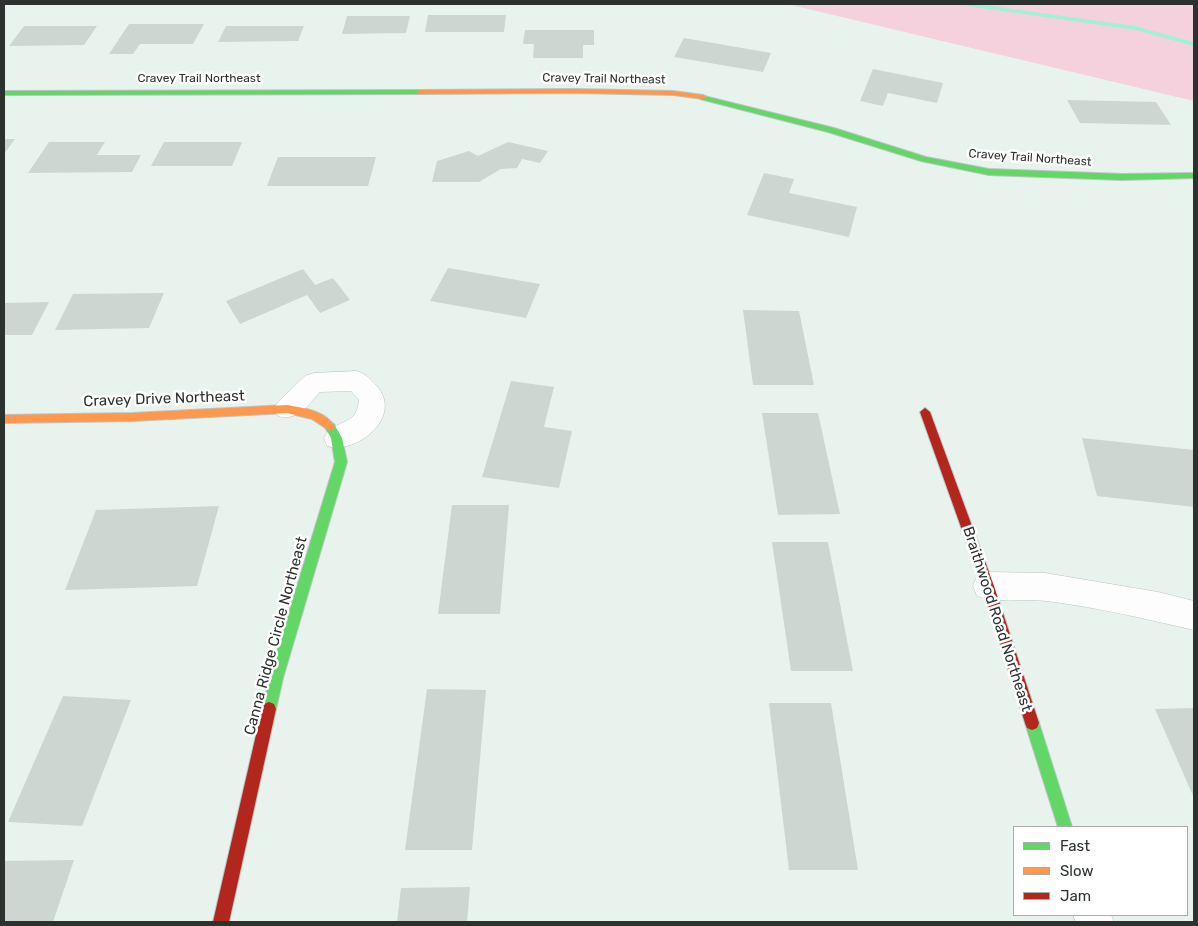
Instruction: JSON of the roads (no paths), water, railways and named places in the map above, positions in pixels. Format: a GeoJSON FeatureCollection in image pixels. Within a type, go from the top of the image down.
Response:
{"type":"FeatureCollection","features":[{"type":"Feature","properties":{"kind":"street","name":"Cravey Trail Northeast"},"geometry":{"type":"LineString","coordinates":[[4,93],[673,93],[712,99],[831,130],[924,159],[989,172],[1122,177],[1194,176]]}},
{"type":"Feature","properties":{"kind":"street"},"geometry":{"type":"LineString","coordinates":[[286,409],[314,382],[357,381],[372,398],[371,415],[360,427],[331,429]]}},
{"type":"Feature","properties":{"kind":"street","name":"Cravey Drive Northeast"},"geometry":{"type":"LineString","coordinates":[[4,419],[133,418],[286,409],[308,412],[331,429]]}},
{"type":"Feature","properties":{"kind":"street","name":"Braithwood Road Northeast"},"geometry":{"type":"LineString","coordinates":[[925,412],[988,586],[1064,826]]}},
{"type":"Feature","properties":{"kind":"street","name":"Canna Ridge Circle Northeast"},"geometry":{"type":"LineString","coordinates":[[221,922],[276,678],[341,462],[331,429]]}},
{"type":"Feature","properties":{"kind":"street"},"geometry":{"type":"LineString","coordinates":[[988,586],[1045,587],[1158,606],[1194,616]]}},
{"type":"Feature","properties":{"kind":"waterway"},"geometry":{"type":"LineString","coordinates":[[967,4],[1135,28],[1194,44]]}}]}
